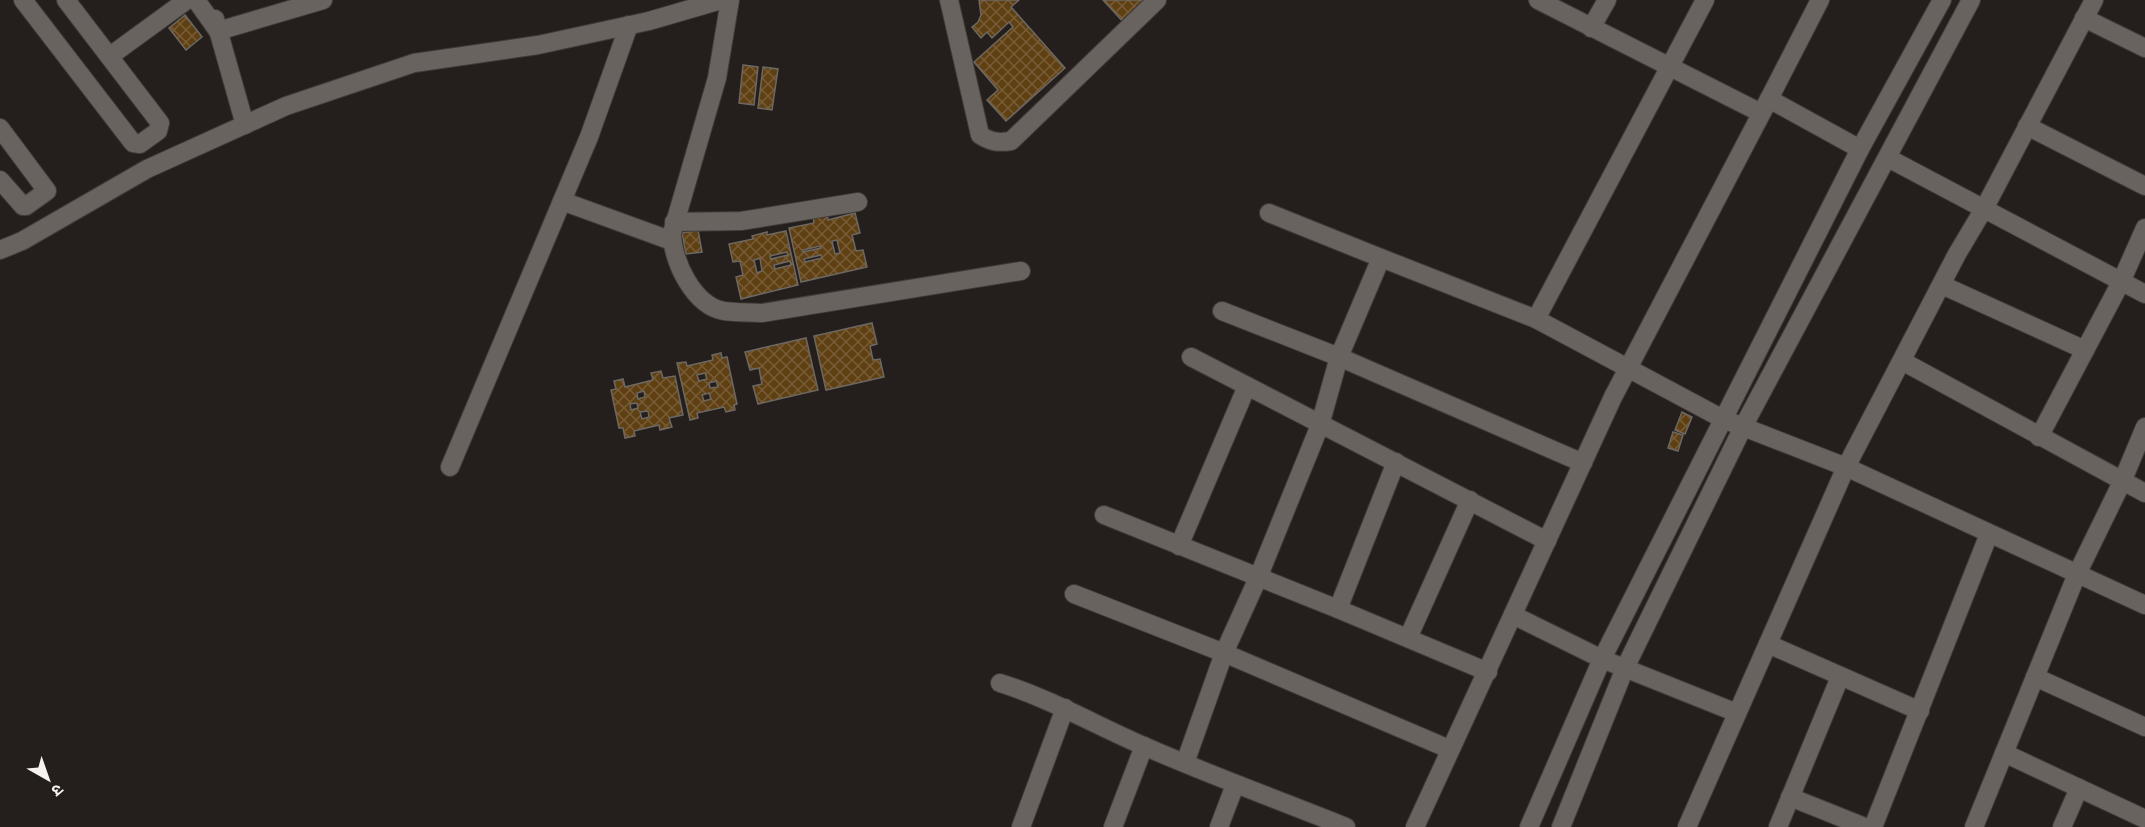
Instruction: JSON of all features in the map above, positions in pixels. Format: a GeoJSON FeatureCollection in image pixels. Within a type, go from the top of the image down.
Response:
{"type":"FeatureCollection","features":[{"type":"Feature","properties":{"kind":"street"},"geometry":{"type":"LineString","coordinates":[[23,0],[133,143],[140,144],[158,131],[160,123],[66,0]]}},
{"type":"Feature","properties":{"kind":"street"},"geometry":{"type":"LineString","coordinates":[[110,56],[187,0]]}},
{"type":"Feature","properties":{"kind":"street"},"geometry":{"type":"LineString","coordinates":[[196,0],[218,31]]}},
{"type":"Feature","properties":{"kind":"street"},"geometry":{"type":"LineString","coordinates":[[209,0],[245,124]]}},
{"type":"Feature","properties":{"kind":"street"},"geometry":{"type":"LineString","coordinates":[[218,31],[323,0]]}},
{"type":"Feature","properties":{"kind":"street"},"geometry":{"type":"LineString","coordinates":[[0,250],[22,242],[147,169],[286,106],[414,63],[538,45],[629,25],[721,0]]}},
{"type":"Feature","properties":{"kind":"street"},"geometry":{"type":"LineString","coordinates":[[730,0],[717,78],[674,222],[672,241],[681,272],[708,304],[723,311],[762,313],[1021,271]]}},
{"type":"Feature","properties":{"kind":"street"},"geometry":{"type":"LineString","coordinates":[[949,0],[980,135],[990,141],[1000,143],[1011,141],[1157,0]]}},
{"type":"Feature","properties":{"kind":"street"},"geometry":{"type":"LineString","coordinates":[[1538,0],[1669,68],[1765,106],[1860,149]]}},
{"type":"Feature","properties":{"kind":"street"},"geometry":{"type":"LineString","coordinates":[[1592,28],[1607,0]]}},
{"type":"Feature","properties":{"kind":"street"},"geometry":{"type":"LineString","coordinates":[[1536,319],[1705,0]]}},
{"type":"Feature","properties":{"kind":"street"},"geometry":{"type":"LineString","coordinates":[[1415,827],[1449,749],[1488,672],[1582,464],[1629,367],[1820,0]]}},
{"type":"Feature","properties":{"kind":"street"},"geometry":{"type":"LineString","coordinates":[[1529,827],[1602,659],[1860,149],[1942,0]]}},
{"type":"Feature","properties":{"kind":"street"},"geometry":{"type":"LineString","coordinates":[[1561,827],[1625,669],[1743,427],[1971,0]]}},
{"type":"Feature","properties":{"kind":"street"},"geometry":{"type":"LineString","coordinates":[[1687,827],[1846,467],[1957,254],[1985,207],[2094,0]]}},
{"type":"Feature","properties":{"kind":"street"},"geometry":{"type":"LineString","coordinates":[[2084,18],[2145,48]]}},
{"type":"Feature","properties":{"kind":"street"},"geometry":{"type":"LineString","coordinates":[[450,467],[589,137],[629,25]]}},
{"type":"Feature","properties":{"kind":"street"},"geometry":{"type":"LineString","coordinates":[[2027,126],[2145,186]]}},
{"type":"Feature","properties":{"kind":"street"},"geometry":{"type":"LineString","coordinates":[[0,128],[47,191],[23,206],[0,180]]}},
{"type":"Feature","properties":{"kind":"street"},"geometry":{"type":"LineString","coordinates":[[1888,158],[1985,207],[2145,294]]}},
{"type":"Feature","properties":{"kind":"street"},"geometry":{"type":"LineString","coordinates":[[562,201],[672,241]]}},
{"type":"Feature","properties":{"kind":"street"},"geometry":{"type":"LineString","coordinates":[[674,222],[741,222],[858,202]]}},
{"type":"Feature","properties":{"kind":"street"},"geometry":{"type":"LineString","coordinates":[[1269,213],[1536,319],[1723,419],[1846,467],[2145,606]]}},
{"type":"Feature","properties":{"kind":"street"},"geometry":{"type":"LineString","coordinates":[[2039,437],[2121,282],[2145,228]]}},
{"type":"Feature","properties":{"kind":"street"},"geometry":{"type":"LineString","coordinates":[[1185,764],[1224,653],[1258,578],[1320,425],[1339,357],[1380,258]]}},
{"type":"Feature","properties":{"kind":"street"},"geometry":{"type":"LineString","coordinates":[[1942,285],[2085,350]]}},
{"type":"Feature","properties":{"kind":"street"},"geometry":{"type":"LineString","coordinates":[[1222,311],[1339,357],[1582,464]]}},
{"type":"Feature","properties":{"kind":"street"},"geometry":{"type":"LineString","coordinates":[[1191,357],[1547,541]]}},
{"type":"Feature","properties":{"kind":"street"},"geometry":{"type":"LineString","coordinates":[[1902,361],[2122,482],[2145,492]]}},
{"type":"Feature","properties":{"kind":"street"},"geometry":{"type":"LineString","coordinates":[[1179,546],[1247,387]]}},
{"type":"Feature","properties":{"kind":"street"},"geometry":{"type":"LineString","coordinates":[[1974,827],[2078,574],[2122,482],[2145,427]]}},
{"type":"Feature","properties":{"kind":"street"},"geometry":{"type":"LineString","coordinates":[[1338,609],[1396,462]]}},
{"type":"Feature","properties":{"kind":"street"},"geometry":{"type":"LineString","coordinates":[[1408,638],[1470,500]]}},
{"type":"Feature","properties":{"kind":"street"},"geometry":{"type":"LineString","coordinates":[[1104,515],[1488,672]]}},
{"type":"Feature","properties":{"kind":"street"},"geometry":{"type":"LineString","coordinates":[[1873,827],[1989,534]]}},
{"type":"Feature","properties":{"kind":"street"},"geometry":{"type":"LineString","coordinates":[[1074,594],[1224,653],[1449,749]]}},
{"type":"Feature","properties":{"kind":"street"},"geometry":{"type":"LineString","coordinates":[[1513,615],[1602,659],[1737,713]]}},
{"type":"Feature","properties":{"kind":"street"},"geometry":{"type":"LineString","coordinates":[[1768,644],[1920,711]]}},
{"type":"Feature","properties":{"kind":"street"},"geometry":{"type":"LineString","coordinates":[[1778,827],[1840,676]]}},
{"type":"Feature","properties":{"kind":"street"},"geometry":{"type":"LineString","coordinates":[[2036,677],[2145,727]]}},
{"type":"Feature","properties":{"kind":"street"},"geometry":{"type":"LineString","coordinates":[[1000,683],[1065,708],[1309,820],[1346,827]]}},
{"type":"Feature","properties":{"kind":"street"},"geometry":{"type":"LineString","coordinates":[[1021,827],[1065,708]]}},
{"type":"Feature","properties":{"kind":"street"},"geometry":{"type":"LineString","coordinates":[[1113,827],[1144,746]]}},
{"type":"Feature","properties":{"kind":"street"},"geometry":{"type":"LineString","coordinates":[[2004,753],[2145,819]]}},
{"type":"Feature","properties":{"kind":"street"},"geometry":{"type":"LineString","coordinates":[[1219,827],[1235,785]]}},
{"type":"Feature","properties":{"kind":"street"},"geometry":{"type":"LineString","coordinates":[[2061,827],[2079,788]]}},
{"type":"Feature","properties":{"kind":"street"},"geometry":{"type":"LineString","coordinates":[[1790,797],[1865,827]]}},
{"type":"Feature","properties":{"kind":"building"},"geometry":{"type":"Polygon","coordinates":[[[979,0],[1019,0],[1011,7],[1065,68],[1006,121],[987,100],[998,90],[974,62],[1013,27],[1009,22],[992,38],[987,32],[981,38],[972,27],[981,15],[979,0]]]}},
{"type":"Feature","properties":{"kind":"building"},"geometry":{"type":"Polygon","coordinates":[[[1103,0],[1149,0],[1126,25],[1103,0]]]}},
{"type":"Feature","properties":{"kind":"building"},"geometry":{"type":"Polygon","coordinates":[[[185,15],[202,37],[186,50],[169,28],[185,15]]]}},
{"type":"Feature","properties":{"kind":"building"},"geometry":{"type":"Polygon","coordinates":[[[743,65],[758,67],[754,105],[739,103],[743,65]]]}},
{"type":"Feature","properties":{"kind":"building"},"geometry":{"type":"Polygon","coordinates":[[[763,67],[778,69],[772,110],[758,108],[763,67]]]}},
{"type":"Feature","properties":{"kind":"building"},"geometry":{"type":"Polygon","coordinates":[[[827,213],[828,220],[855,213],[860,233],[852,235],[856,251],[863,250],[867,267],[801,282],[789,228],[814,223],[813,216],[827,213]],[[837,240],[832,241],[835,254],[840,253],[837,240]],[[820,246],[803,250],[803,252],[821,248],[820,246]],[[821,255],[804,259],[805,262],[822,258],[821,255]]]}},
{"type":"Feature","properties":{"kind":"building"},"geometry":{"type":"Polygon","coordinates":[[[698,230],[702,252],[686,254],[682,233],[698,230]]]}},
{"type":"Feature","properties":{"kind":"building"},"geometry":{"type":"Polygon","coordinates":[[[786,231],[798,285],[741,299],[736,277],[743,275],[740,261],[733,262],[729,244],[753,239],[752,236],[767,232],[767,235],[786,231]],[[787,252],[770,256],[771,259],[788,255],[787,252]],[[760,258],[754,260],[757,273],[762,271],[760,258]],[[790,261],[774,265],[775,269],[791,265],[790,261]]]}},
{"type":"Feature","properties":{"kind":"building"},"geometry":{"type":"Polygon","coordinates":[[[872,323],[877,344],[870,346],[873,360],[880,359],[884,377],[826,390],[814,336],[872,323]]]}},
{"type":"Feature","properties":{"kind":"building"},"geometry":{"type":"Polygon","coordinates":[[[806,338],[818,390],[758,404],[753,386],[762,384],[759,368],[750,370],[745,352],[806,338]]]}},
{"type":"Feature","properties":{"kind":"building"},"geometry":{"type":"Polygon","coordinates":[[[721,353],[722,358],[727,357],[737,404],[734,405],[735,410],[726,412],[724,407],[697,413],[698,418],[690,420],[677,363],[686,362],[687,366],[713,360],[712,355],[721,353]],[[705,373],[697,375],[699,381],[707,379],[705,373]],[[716,381],[709,383],[710,388],[718,387],[716,381]],[[709,393],[702,395],[704,401],[711,399],[709,393]]]}},
{"type":"Feature","properties":{"kind":"building"},"geometry":{"type":"Polygon","coordinates":[[[661,371],[663,378],[675,376],[683,415],[669,418],[672,427],[660,430],[659,425],[634,431],[635,436],[625,438],[623,428],[619,428],[611,390],[616,389],[614,381],[623,379],[625,387],[653,380],[651,373],[661,371]],[[644,391],[637,393],[638,399],[645,397],[644,391]],[[637,403],[630,404],[631,410],[638,408],[637,403]],[[648,411],[640,412],[642,419],[649,417],[648,411]]]}},
{"type":"Feature","properties":{"kind":"building"},"geometry":{"type":"Polygon","coordinates":[[[1682,412],[1692,417],[1685,434],[1675,430],[1682,412]]]}},
{"type":"Feature","properties":{"kind":"building"},"geometry":{"type":"Polygon","coordinates":[[[1673,432],[1683,435],[1678,451],[1668,448],[1673,432]]]}}]}
